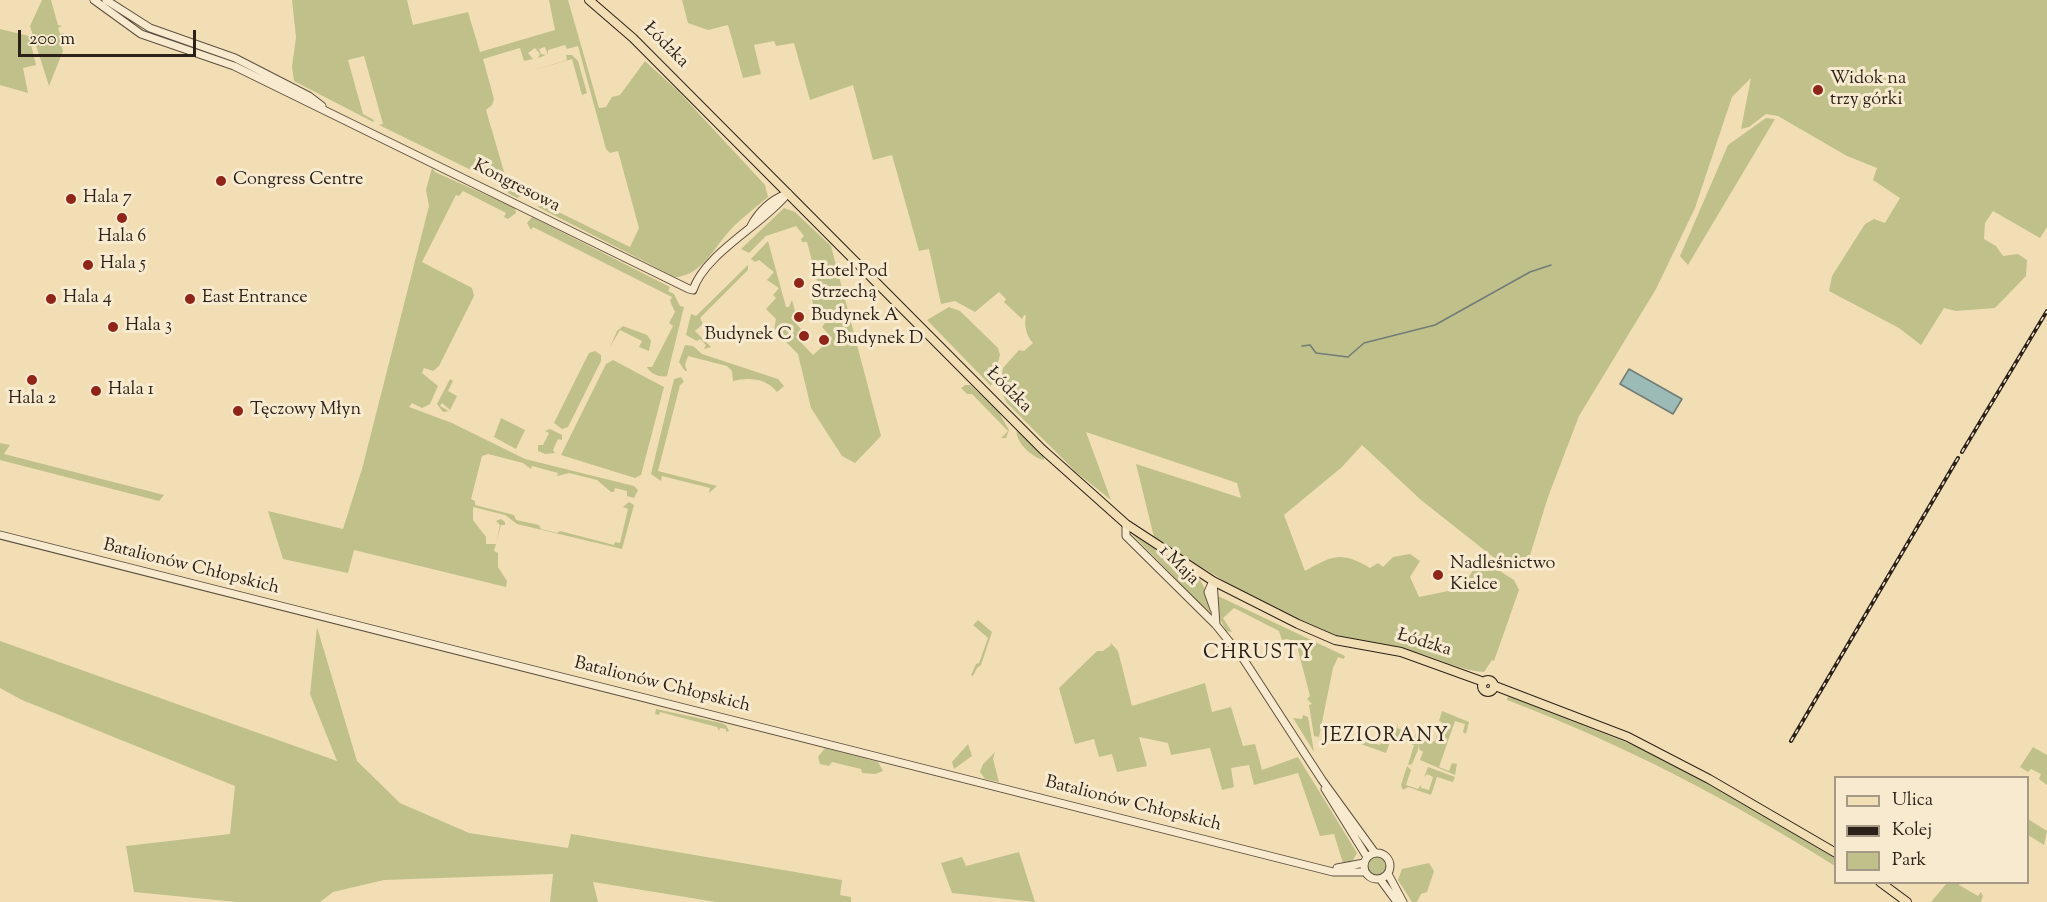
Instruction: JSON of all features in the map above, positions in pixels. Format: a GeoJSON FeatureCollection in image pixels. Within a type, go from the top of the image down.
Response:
{"type":"FeatureCollection","features":[{"type":"Feature","properties":{"kind":"main road","name":"Łódzka"},"geometry":{"type":"LineString","coordinates":[[589,0],[633,38],[1042,449],[1126,524],[1213,581],[1274,613],[1335,640],[1401,652],[1484,682],[1482,688],[1487,693],[1495,686],[1637,742],[1709,779],[1834,852]]}},
{"type":"Feature","properties":{"kind":"main road"},"geometry":{"type":"LineString","coordinates":[[1883,884],[1907,902]]}},
{"type":"Feature","properties":{"kind":"street","name":"Kongresowa"},"geometry":{"type":"LineString","coordinates":[[94,0],[141,34],[228,63],[693,290],[699,276],[751,226],[764,219],[788,193]]}},
{"type":"Feature","properties":{"kind":"street","name":"Kongresowa"},"geometry":{"type":"LineString","coordinates":[[106,0],[150,28],[231,56],[267,73],[309,96],[326,110]]}},
{"type":"Feature","properties":{"kind":"street","name":"1 Maja"},"geometry":{"type":"LineString","coordinates":[[1126,524],[1126,536],[1216,625],[1255,675],[1322,780],[1375,853]]}},
{"type":"Feature","properties":{"kind":"street","name":"Batalionów Chłopskich"},"geometry":{"type":"LineString","coordinates":[[0,535],[1333,872],[1365,873]]}},
{"type":"Feature","properties":{"kind":"street","name":"1 Maja"},"geometry":{"type":"LineString","coordinates":[[1213,581],[1208,592],[1214,609],[1216,625]]}},
{"type":"Feature","properties":{"kind":"street","name":"1 Maja"},"geometry":{"type":"LineString","coordinates":[[1322,780],[1365,860]]}},
{"type":"Feature","properties":{"kind":"street"},"geometry":{"type":"LineString","coordinates":[[1388,874],[1380,879],[1371,878],[1365,873],[1365,860],[1375,853],[1383,854],[1389,859],[1388,874],[1403,902]]}},
{"type":"Feature","properties":{"kind":"street","name":"Batalionów Chłopskich"},"geometry":{"type":"LineString","coordinates":[[1317,867],[1353,867],[1365,860]]}},
{"type":"Feature","properties":{"kind":"street"},"geometry":{"type":"LineString","coordinates":[[1380,879],[1397,902]]}},
{"type":"Feature","properties":{"kind":"green space"},"geometry":{"type":"Polygon","coordinates":[[[42,0],[51,0],[58,25],[62,26],[58,28],[60,34],[64,33],[60,42],[63,51],[49,86],[30,26],[42,0]]]}},
{"type":"Feature","properties":{"kind":"green space"},"geometry":{"type":"Polygon","coordinates":[[[292,0],[407,0],[413,25],[468,12],[480,52],[555,30],[549,0],[568,0],[599,108],[606,107],[612,97],[620,95],[645,61],[678,91],[765,185],[768,197],[735,225],[698,268],[691,273],[675,277],[538,207],[541,201],[542,204],[630,247],[639,228],[618,151],[610,153],[606,149],[578,46],[567,49],[565,45],[548,50],[548,55],[545,47],[539,49],[541,54],[546,55],[538,58],[540,54],[535,48],[528,53],[533,59],[524,61],[520,48],[483,59],[494,99],[492,105],[486,110],[507,182],[505,186],[520,194],[522,192],[522,195],[517,198],[508,193],[508,188],[379,125],[383,124],[364,56],[348,60],[363,114],[374,120],[373,122],[294,81],[292,67],[296,37],[292,0]]]}},
{"type":"Feature","properties":{"kind":"green space"},"geometry":{"type":"Polygon","coordinates":[[[682,0],[2047,0],[2047,227],[2040,238],[1993,211],[1985,223],[1984,239],[1996,246],[2003,256],[2018,254],[2027,260],[2026,276],[1995,308],[1956,311],[1944,308],[1921,345],[1899,328],[1829,291],[1832,276],[1865,224],[1874,219],[1885,223],[1900,198],[1873,180],[1877,168],[1847,156],[1778,116],[1766,114],[1749,127],[1741,129],[1751,78],[1732,97],[1695,208],[1656,289],[1579,416],[1548,497],[1527,565],[1517,565],[1507,559],[1502,564],[1421,500],[1362,445],[1342,467],[1284,515],[1305,571],[1323,561],[1338,557],[1352,559],[1370,568],[1378,563],[1383,567],[1393,557],[1410,554],[1420,561],[1410,577],[1419,597],[1458,589],[1481,559],[1514,580],[1519,590],[1494,661],[1492,660],[1484,672],[1475,671],[1415,652],[1347,640],[1272,607],[1200,566],[1154,537],[1136,464],[1241,498],[1237,483],[1086,432],[1111,500],[1076,472],[1007,403],[1000,389],[1003,368],[1019,350],[1024,351],[1033,343],[1026,330],[1026,316],[1024,315],[1022,319],[1004,302],[1006,299],[999,292],[975,312],[955,301],[941,304],[929,249],[919,251],[892,155],[873,160],[853,85],[810,100],[794,43],[776,46],[774,41],[754,45],[761,74],[743,78],[728,25],[708,30],[688,23],[682,0]]]}},
{"type":"Feature","properties":{"kind":"green space"},"geometry":{"type":"Polygon","coordinates":[[[0,29],[29,36],[36,65],[23,68],[28,93],[0,85],[0,29]]]}},
{"type":"Feature","properties":{"kind":"green space"},"geometry":{"type":"Polygon","coordinates":[[[566,55],[572,55],[578,61],[587,93],[582,95],[572,59],[528,72],[567,60],[566,55]]]}},
{"type":"Feature","properties":{"kind":"green space"},"geometry":{"type":"Polygon","coordinates":[[[1766,118],[1775,119],[1688,265],[1680,256],[1728,145],[1766,118]]]}},
{"type":"Feature","properties":{"kind":"green space"},"geometry":{"type":"Polygon","coordinates":[[[432,168],[435,172],[515,208],[516,213],[508,219],[504,217],[506,213],[463,191],[459,196],[456,195],[422,262],[472,288],[474,296],[439,366],[433,371],[424,368],[422,373],[438,386],[430,404],[422,408],[412,403],[409,407],[452,423],[525,459],[634,486],[638,490],[634,498],[627,496],[627,491],[615,488],[614,492],[611,492],[597,480],[569,473],[557,476],[558,473],[532,466],[531,469],[523,463],[488,454],[482,456],[471,499],[475,501],[475,505],[514,515],[516,520],[539,525],[541,529],[557,533],[560,531],[614,545],[615,542],[620,543],[628,509],[623,507],[629,502],[634,505],[622,549],[517,524],[505,515],[473,507],[473,520],[486,537],[486,544],[496,544],[494,551],[498,553],[498,567],[507,581],[506,587],[354,550],[348,573],[283,559],[268,511],[343,529],[362,469],[429,206],[426,190],[432,168]]]}},
{"type":"Feature","properties":{"kind":"green space"},"geometry":{"type":"Polygon","coordinates":[[[784,208],[795,212],[831,246],[881,436],[855,463],[842,456],[811,408],[798,354],[774,330],[776,319],[766,309],[776,298],[773,295],[779,288],[767,280],[774,272],[759,260],[755,262],[751,259],[768,241],[786,307],[789,307],[792,300],[795,311],[791,318],[801,329],[796,337],[813,355],[823,346],[830,345],[832,338],[822,327],[827,320],[813,304],[811,295],[819,288],[807,242],[802,242],[801,239],[804,236],[796,226],[766,236],[749,253],[741,249],[784,208]]]}},
{"type":"Feature","properties":{"kind":"green space"},"geometry":{"type":"Polygon","coordinates":[[[532,217],[670,287],[668,291],[674,294],[680,306],[684,307],[667,376],[655,374],[647,367],[652,367],[673,326],[669,323],[675,312],[670,301],[672,297],[533,227],[531,230],[527,223],[532,217]]]}},
{"type":"Feature","properties":{"kind":"green space"},"geometry":{"type":"Polygon","coordinates":[[[748,265],[748,270],[700,318],[703,324],[695,331],[711,347],[704,349],[706,345],[700,339],[697,341],[686,335],[691,314],[696,316],[748,265]]]}},
{"type":"Feature","properties":{"kind":"green space"},"geometry":{"type":"Polygon","coordinates":[[[949,307],[960,311],[998,348],[1000,355],[991,386],[927,320],[949,307]]]}},
{"type":"Feature","properties":{"kind":"green space"},"geometry":{"type":"Polygon","coordinates":[[[623,326],[647,335],[651,341],[649,351],[639,347],[642,341],[620,330],[610,347],[617,331],[623,326]]]}},
{"type":"Feature","properties":{"kind":"green space"},"geometry":{"type":"Polygon","coordinates":[[[685,345],[693,346],[702,354],[778,379],[784,386],[777,392],[762,381],[745,379],[733,381],[732,371],[727,366],[688,356],[685,365],[687,371],[685,371],[679,362],[685,345]]]}},
{"type":"Feature","properties":{"kind":"green space"},"geometry":{"type":"Polygon","coordinates":[[[595,351],[601,355],[601,361],[568,427],[562,429],[554,423],[589,353],[595,351]]]}},
{"type":"Feature","properties":{"kind":"green space"},"geometry":{"type":"Polygon","coordinates":[[[613,360],[664,387],[641,475],[635,478],[561,455],[606,364],[613,360]]]}},
{"type":"Feature","properties":{"kind":"green space"},"geometry":{"type":"Polygon","coordinates":[[[681,377],[684,382],[680,385],[658,471],[717,486],[709,493],[710,488],[662,476],[661,481],[651,474],[674,379],[681,377]]]}},
{"type":"Feature","properties":{"kind":"green space"},"geometry":{"type":"Polygon","coordinates":[[[450,379],[453,381],[448,391],[457,396],[450,410],[442,403],[440,406],[449,411],[443,412],[437,404],[450,379]]]}},
{"type":"Feature","properties":{"kind":"green space"},"geometry":{"type":"Polygon","coordinates":[[[970,385],[998,411],[1009,430],[1006,438],[1001,438],[1008,431],[972,394],[967,394],[961,388],[970,385]]]}},
{"type":"Feature","properties":{"kind":"green space"},"geometry":{"type":"Polygon","coordinates":[[[501,418],[525,430],[516,449],[494,437],[501,418]]]}},
{"type":"Feature","properties":{"kind":"green space"},"geometry":{"type":"Polygon","coordinates":[[[550,429],[562,435],[562,440],[558,439],[553,450],[555,453],[545,454],[538,451],[538,445],[543,445],[549,433],[545,431],[550,429]]]}},
{"type":"Feature","properties":{"kind":"green space"},"geometry":{"type":"Polygon","coordinates":[[[1017,429],[1043,455],[1044,460],[1034,456],[1021,444],[1017,429]]]}},
{"type":"Feature","properties":{"kind":"green space"},"geometry":{"type":"Polygon","coordinates":[[[0,443],[10,445],[4,454],[164,495],[159,501],[0,460],[0,443]]]}},
{"type":"Feature","properties":{"kind":"green space"},"geometry":{"type":"Polygon","coordinates":[[[501,519],[505,525],[501,525],[496,542],[500,525],[496,521],[501,519]]]}},
{"type":"Feature","properties":{"kind":"green space"},"geometry":{"type":"Polygon","coordinates":[[[1132,534],[1199,578],[1204,587],[1210,614],[1132,534]]]}},
{"type":"Feature","properties":{"kind":"green space"},"geometry":{"type":"Polygon","coordinates":[[[1218,596],[1345,656],[1344,659],[1338,657],[1333,668],[1319,737],[1314,736],[1309,705],[1312,704],[1307,699],[1310,696],[1296,642],[1282,640],[1279,631],[1234,608],[1223,618],[1232,632],[1226,631],[1220,619],[1218,596]]]}},
{"type":"Feature","properties":{"kind":"green space"},"geometry":{"type":"Polygon","coordinates":[[[978,620],[992,632],[981,665],[973,676],[971,675],[976,664],[979,663],[988,638],[973,625],[978,620]]]}},
{"type":"Feature","properties":{"kind":"green space"},"geometry":{"type":"Polygon","coordinates":[[[317,627],[357,761],[400,803],[469,833],[568,848],[571,834],[842,880],[840,895],[851,897],[851,902],[716,902],[593,882],[598,902],[550,902],[553,874],[384,880],[333,892],[320,902],[237,902],[134,892],[126,846],[230,834],[235,786],[22,700],[0,688],[0,641],[337,761],[310,694],[317,627]]]}},
{"type":"Feature","properties":{"kind":"green space"},"geometry":{"type":"Polygon","coordinates":[[[1110,642],[1118,651],[1132,706],[1205,683],[1212,712],[1231,707],[1243,746],[1255,744],[1262,770],[1298,757],[1357,853],[1352,862],[1343,863],[1334,834],[1320,836],[1298,773],[1254,785],[1249,765],[1231,768],[1234,787],[1222,790],[1210,748],[1171,755],[1168,743],[1139,737],[1147,766],[1117,772],[1112,754],[1099,757],[1094,739],[1075,744],[1059,688],[1097,651],[1103,651],[1111,645],[1110,642]]]}},
{"type":"Feature","properties":{"kind":"green space"},"geometry":{"type":"Polygon","coordinates":[[[1508,696],[1643,749],[1692,773],[1834,857],[1834,865],[1755,818],[1675,775],[1551,717],[1507,700],[1508,696]]]}},
{"type":"Feature","properties":{"kind":"green space"},"geometry":{"type":"Polygon","coordinates":[[[656,709],[721,723],[726,725],[729,731],[726,732],[726,729],[720,728],[719,731],[717,727],[660,712],[659,715],[655,714],[656,709]]]}},
{"type":"Feature","properties":{"kind":"green space"},"geometry":{"type":"Polygon","coordinates":[[[1442,711],[1469,722],[1466,734],[1463,732],[1465,724],[1455,721],[1439,767],[1449,771],[1452,763],[1457,764],[1455,775],[1420,760],[1423,752],[1419,749],[1419,740],[1435,741],[1442,722],[1439,721],[1442,711]]]}},
{"type":"Feature","properties":{"kind":"green space"},"geometry":{"type":"Polygon","coordinates":[[[1303,715],[1308,717],[1314,752],[1293,718],[1302,719],[1303,715]]]}},
{"type":"Feature","properties":{"kind":"green space"},"geometry":{"type":"Polygon","coordinates":[[[1398,723],[1397,728],[1402,730],[1401,736],[1413,740],[1417,731],[1420,732],[1418,750],[1412,764],[1408,765],[1414,745],[1393,738],[1398,723]]]}},
{"type":"Feature","properties":{"kind":"green space"},"geometry":{"type":"Polygon","coordinates":[[[1365,729],[1363,738],[1367,737],[1366,741],[1380,745],[1382,739],[1378,738],[1379,735],[1388,738],[1390,742],[1386,753],[1361,744],[1365,729]]]}},
{"type":"Feature","properties":{"kind":"green space"},"geometry":{"type":"Polygon","coordinates":[[[968,744],[972,756],[954,769],[952,762],[968,744]]]}},
{"type":"Feature","properties":{"kind":"green space"},"geometry":{"type":"Polygon","coordinates":[[[2033,747],[2047,755],[2047,785],[2039,779],[2041,774],[2031,769],[2028,772],[2020,767],[2033,747]]]}},
{"type":"Feature","properties":{"kind":"green space"},"geometry":{"type":"Polygon","coordinates":[[[825,748],[878,762],[883,771],[875,774],[862,773],[861,769],[832,762],[829,766],[820,764],[818,757],[825,748]]]}},
{"type":"Feature","properties":{"kind":"green space"},"geometry":{"type":"Polygon","coordinates":[[[995,752],[993,759],[999,782],[985,779],[980,772],[983,764],[995,752]]]}},
{"type":"Feature","properties":{"kind":"green space"},"geometry":{"type":"Polygon","coordinates":[[[1407,766],[1411,770],[1406,785],[1418,789],[1421,785],[1421,788],[1429,790],[1433,777],[1427,774],[1424,777],[1428,767],[1455,777],[1453,782],[1437,777],[1431,795],[1408,787],[1403,790],[1401,785],[1407,766]]]}},
{"type":"Feature","properties":{"kind":"green space"},"geometry":{"type":"Polygon","coordinates":[[[2029,820],[2047,831],[2044,845],[2029,836],[2029,820]]]}},
{"type":"Feature","properties":{"kind":"green space"},"geometry":{"type":"Polygon","coordinates":[[[1019,852],[1035,902],[952,893],[941,863],[962,857],[966,866],[1019,852]]]}},
{"type":"Feature","properties":{"kind":"green space"},"geometry":{"type":"Polygon","coordinates":[[[1377,856],[1384,859],[1387,866],[1384,873],[1377,876],[1370,873],[1367,866],[1370,859],[1377,856]]]}},
{"type":"Feature","properties":{"kind":"green space"},"geometry":{"type":"Polygon","coordinates":[[[1429,863],[1434,871],[1427,892],[1421,894],[1417,902],[1412,902],[1398,880],[1402,869],[1429,863]]]}},
{"type":"Feature","properties":{"kind":"green space"},"geometry":{"type":"Polygon","coordinates":[[[1946,884],[1960,884],[1978,896],[1981,892],[1983,896],[1981,902],[1931,902],[1946,884]]]}},
{"type":"Feature","properties":{"kind":"water"},"geometry":{"type":"Polygon","coordinates":[[[1629,369],[1682,399],[1673,414],[1620,384],[1629,369]]]}},
{"type":"Feature","properties":{"kind":"waterway"},"geometry":{"type":"LineString","coordinates":[[1302,346],[1310,345],[1316,353],[1348,357],[1364,343],[1435,325],[1530,272],[1551,265]]}},
{"type":"Feature","properties":{"kind":"railway"},"geometry":{"type":"LineString","coordinates":[[1962,452],[2047,311]]}},
{"type":"Feature","properties":{"kind":"railway"},"geometry":{"type":"LineString","coordinates":[[1791,741],[1958,458]]}},
{"type":"Feature","properties":{"kind":"place","name":"Widok na trzy górki"},"geometry":{"type":"Point","coordinates":[1818,90]}},
{"type":"Feature","properties":{"kind":"place","name":"Congress Centre"},"geometry":{"type":"Point","coordinates":[221,181]}},
{"type":"Feature","properties":{"kind":"place","name":"Hala 7"},"geometry":{"type":"Point","coordinates":[71,199]}},
{"type":"Feature","properties":{"kind":"place","name":"Hala 6"},"geometry":{"type":"Point","coordinates":[122,218]}},
{"type":"Feature","properties":{"kind":"place","name":"Hala 5"},"geometry":{"type":"Point","coordinates":[88,265]}},
{"type":"Feature","properties":{"kind":"place","name":"Hotel Pod Strzechą"},"geometry":{"type":"Point","coordinates":[799,283]}},
{"type":"Feature","properties":{"kind":"place","name":"Hala 4"},"geometry":{"type":"Point","coordinates":[51,299]}},
{"type":"Feature","properties":{"kind":"place","name":"East Entrance"},"geometry":{"type":"Point","coordinates":[190,299]}},
{"type":"Feature","properties":{"kind":"place","name":"Budynek A"},"geometry":{"type":"Point","coordinates":[799,317]}},
{"type":"Feature","properties":{"kind":"place","name":"Hala 3"},"geometry":{"type":"Point","coordinates":[113,327]}},
{"type":"Feature","properties":{"kind":"place","name":"Budynek C"},"geometry":{"type":"Point","coordinates":[804,336]}},
{"type":"Feature","properties":{"kind":"place","name":"Budynek D"},"geometry":{"type":"Point","coordinates":[824,340]}},
{"type":"Feature","properties":{"kind":"place","name":"Hala 2"},"geometry":{"type":"Point","coordinates":[32,380]}},
{"type":"Feature","properties":{"kind":"place","name":"Hala 1"},"geometry":{"type":"Point","coordinates":[96,391]}},
{"type":"Feature","properties":{"kind":"place","name":"Tęczowy Młyn"},"geometry":{"type":"Point","coordinates":[238,411]}},
{"type":"Feature","properties":{"kind":"place","name":"Nadleśnictwo Kielce"},"geometry":{"type":"Point","coordinates":[1438,575]}},
{"type":"Feature","properties":{"kind":"district","name":"CHRUSTY"},"geometry":{"type":"Point","coordinates":[1259,655]}},
{"type":"Feature","properties":{"kind":"district","name":"JEZIORANY"},"geometry":{"type":"Point","coordinates":[1386,738]}}]}
